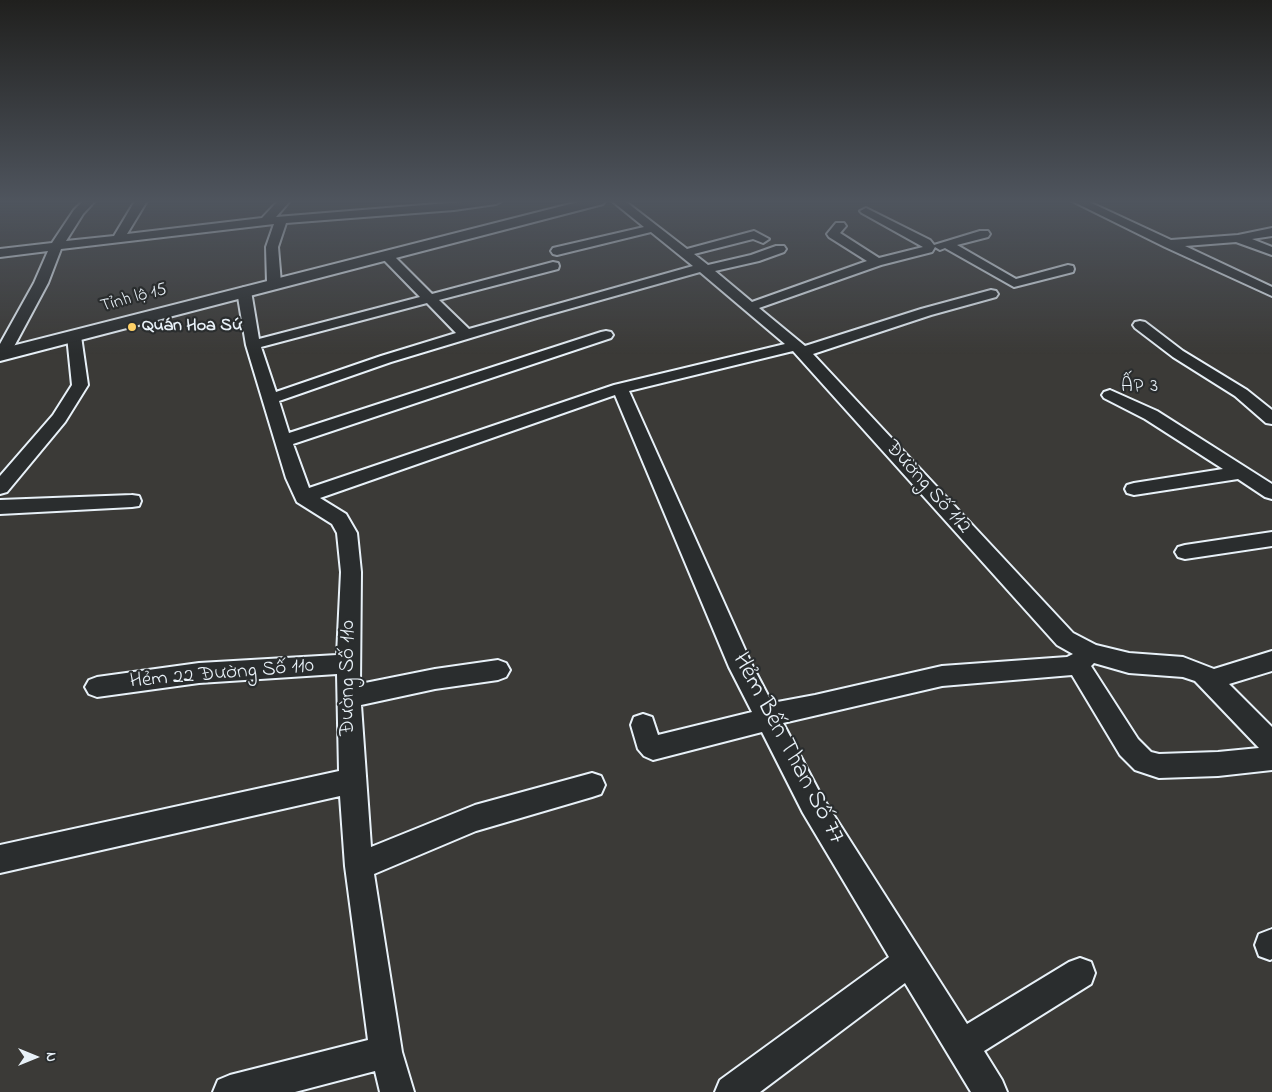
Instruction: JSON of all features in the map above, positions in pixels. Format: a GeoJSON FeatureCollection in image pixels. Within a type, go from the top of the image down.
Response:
{"type":"FeatureCollection","features":[{"type":"Feature","properties":{"kind":"main road","name":"Tỉnh lộ 15"},"geometry":{"type":"LineString","coordinates":[[1,354],[274,283],[402,252]]}},
{"type":"Feature","properties":{"kind":"street"},"geometry":{"type":"LineString","coordinates":[[1,354],[41,283],[54,252]]}},
{"type":"Feature","properties":{"kind":"street"},"geometry":{"type":"LineString","coordinates":[[272,252],[274,283]]}},
{"type":"Feature","properties":{"kind":"street"},"geometry":{"type":"LineString","coordinates":[[685,253],[689,252]]}},
{"type":"Feature","properties":{"kind":"street"},"geometry":{"type":"LineString","coordinates":[[270,399],[386,359],[466,335],[703,269],[755,258],[772,252]]}},
{"type":"Feature","properties":{"kind":"street"},"geometry":{"type":"LineString","coordinates":[[861,252],[877,262]]}},
{"type":"Feature","properties":{"kind":"street"},"geometry":{"type":"LineString","coordinates":[[750,307],[877,262],[916,252]]}},
{"type":"Feature","properties":{"kind":"street"},"geometry":{"type":"LineString","coordinates":[[960,252],[1014,283],[1068,270]]}},
{"type":"Feature","properties":{"kind":"street"},"geometry":{"type":"LineString","coordinates":[[1186,252],[1272,292]]}},
{"type":"Feature","properties":{"kind":"street","name":"Đường Số 112"},"geometry":{"type":"LineString","coordinates":[[685,253],[800,349],[1084,659],[1183,667],[1203,674],[1272,744]]}},
{"type":"Feature","properties":{"kind":"street"},"geometry":{"type":"LineString","coordinates":[[387,256],[466,335]]}},
{"type":"Feature","properties":{"kind":"street"},"geometry":{"type":"LineString","coordinates":[[253,345],[553,266]]}},
{"type":"Feature","properties":{"kind":"street"},"geometry":{"type":"LineString","coordinates":[[244,291],[253,345],[295,478],[304,497],[620,388],[800,349],[991,294]]}},
{"type":"Feature","properties":{"kind":"street"},"geometry":{"type":"LineString","coordinates":[[1140,325],[1178,354],[1242,393],[1272,419]]}},
{"type":"Feature","properties":{"kind":"street"},"geometry":{"type":"LineString","coordinates":[[283,441],[606,335]]}},
{"type":"Feature","properties":{"kind":"street"},"geometry":{"type":"LineString","coordinates":[[0,488],[59,418],[80,385],[74,336]]}},
{"type":"Feature","properties":{"kind":"street","name":"Hẻm Bến Than Số 77"},"geometry":{"type":"LineString","coordinates":[[620,388],[741,667],[812,804],[990,1092]]}},
{"type":"Feature","properties":{"kind":"street"},"geometry":{"type":"LineString","coordinates":[[1110,395],[1151,415],[1272,493]]}},
{"type":"Feature","properties":{"kind":"street"},"geometry":{"type":"LineString","coordinates":[[1134,489],[1239,473]]}},
{"type":"Feature","properties":{"kind":"street","name":"Đường Số 110"},"geometry":{"type":"LineString","coordinates":[[304,497],[339,519],[346,533],[351,572],[348,664],[352,781],[359,866],[386,1052],[397,1092]]}},
{"type":"Feature","properties":{"kind":"street"},"geometry":{"type":"LineString","coordinates":[[0,507],[132,501]]}},
{"type":"Feature","properties":{"kind":"street"},"geometry":{"type":"LineString","coordinates":[[1185,552],[1272,538]]}},
{"type":"Feature","properties":{"kind":"street"},"geometry":{"type":"LineString","coordinates":[[643,725],[648,742],[653,748],[767,717],[942,676],[1066,667],[1084,659],[1129,747],[1144,762],[1159,766],[1218,764],[1272,758]]}},
{"type":"Feature","properties":{"kind":"street"},"geometry":{"type":"LineString","coordinates":[[1210,680],[1272,661]]}},
{"type":"Feature","properties":{"kind":"street","name":"Hẻm 22 Đường Số 110"},"geometry":{"type":"LineString","coordinates":[[97,687],[199,674],[348,664]]}},
{"type":"Feature","properties":{"kind":"street"},"geometry":{"type":"LineString","coordinates":[[349,697],[435,679],[498,670]]}},
{"type":"Feature","properties":{"kind":"street"},"geometry":{"type":"LineString","coordinates":[[0,859],[352,781]]}},
{"type":"Feature","properties":{"kind":"street"},"geometry":{"type":"LineString","coordinates":[[359,866],[475,818],[592,785]]}},
{"type":"Feature","properties":{"kind":"street"},"geometry":{"type":"LineString","coordinates":[[732,1092],[910,961]]}},
{"type":"Feature","properties":{"kind":"street"},"geometry":{"type":"LineString","coordinates":[[962,1046],[1080,973]]}},
{"type":"Feature","properties":{"kind":"street"},"geometry":{"type":"LineString","coordinates":[[230,1092],[386,1052]]}},
{"type":"Feature","properties":{"kind":"place","name":"Quán Hoa Sứ"},"geometry":{"type":"Point","coordinates":[132,327]}},
{"type":"Feature","properties":{"kind":"district","name":"ẤP 3"},"geometry":{"type":"Point","coordinates":[1140,388]}}]}
